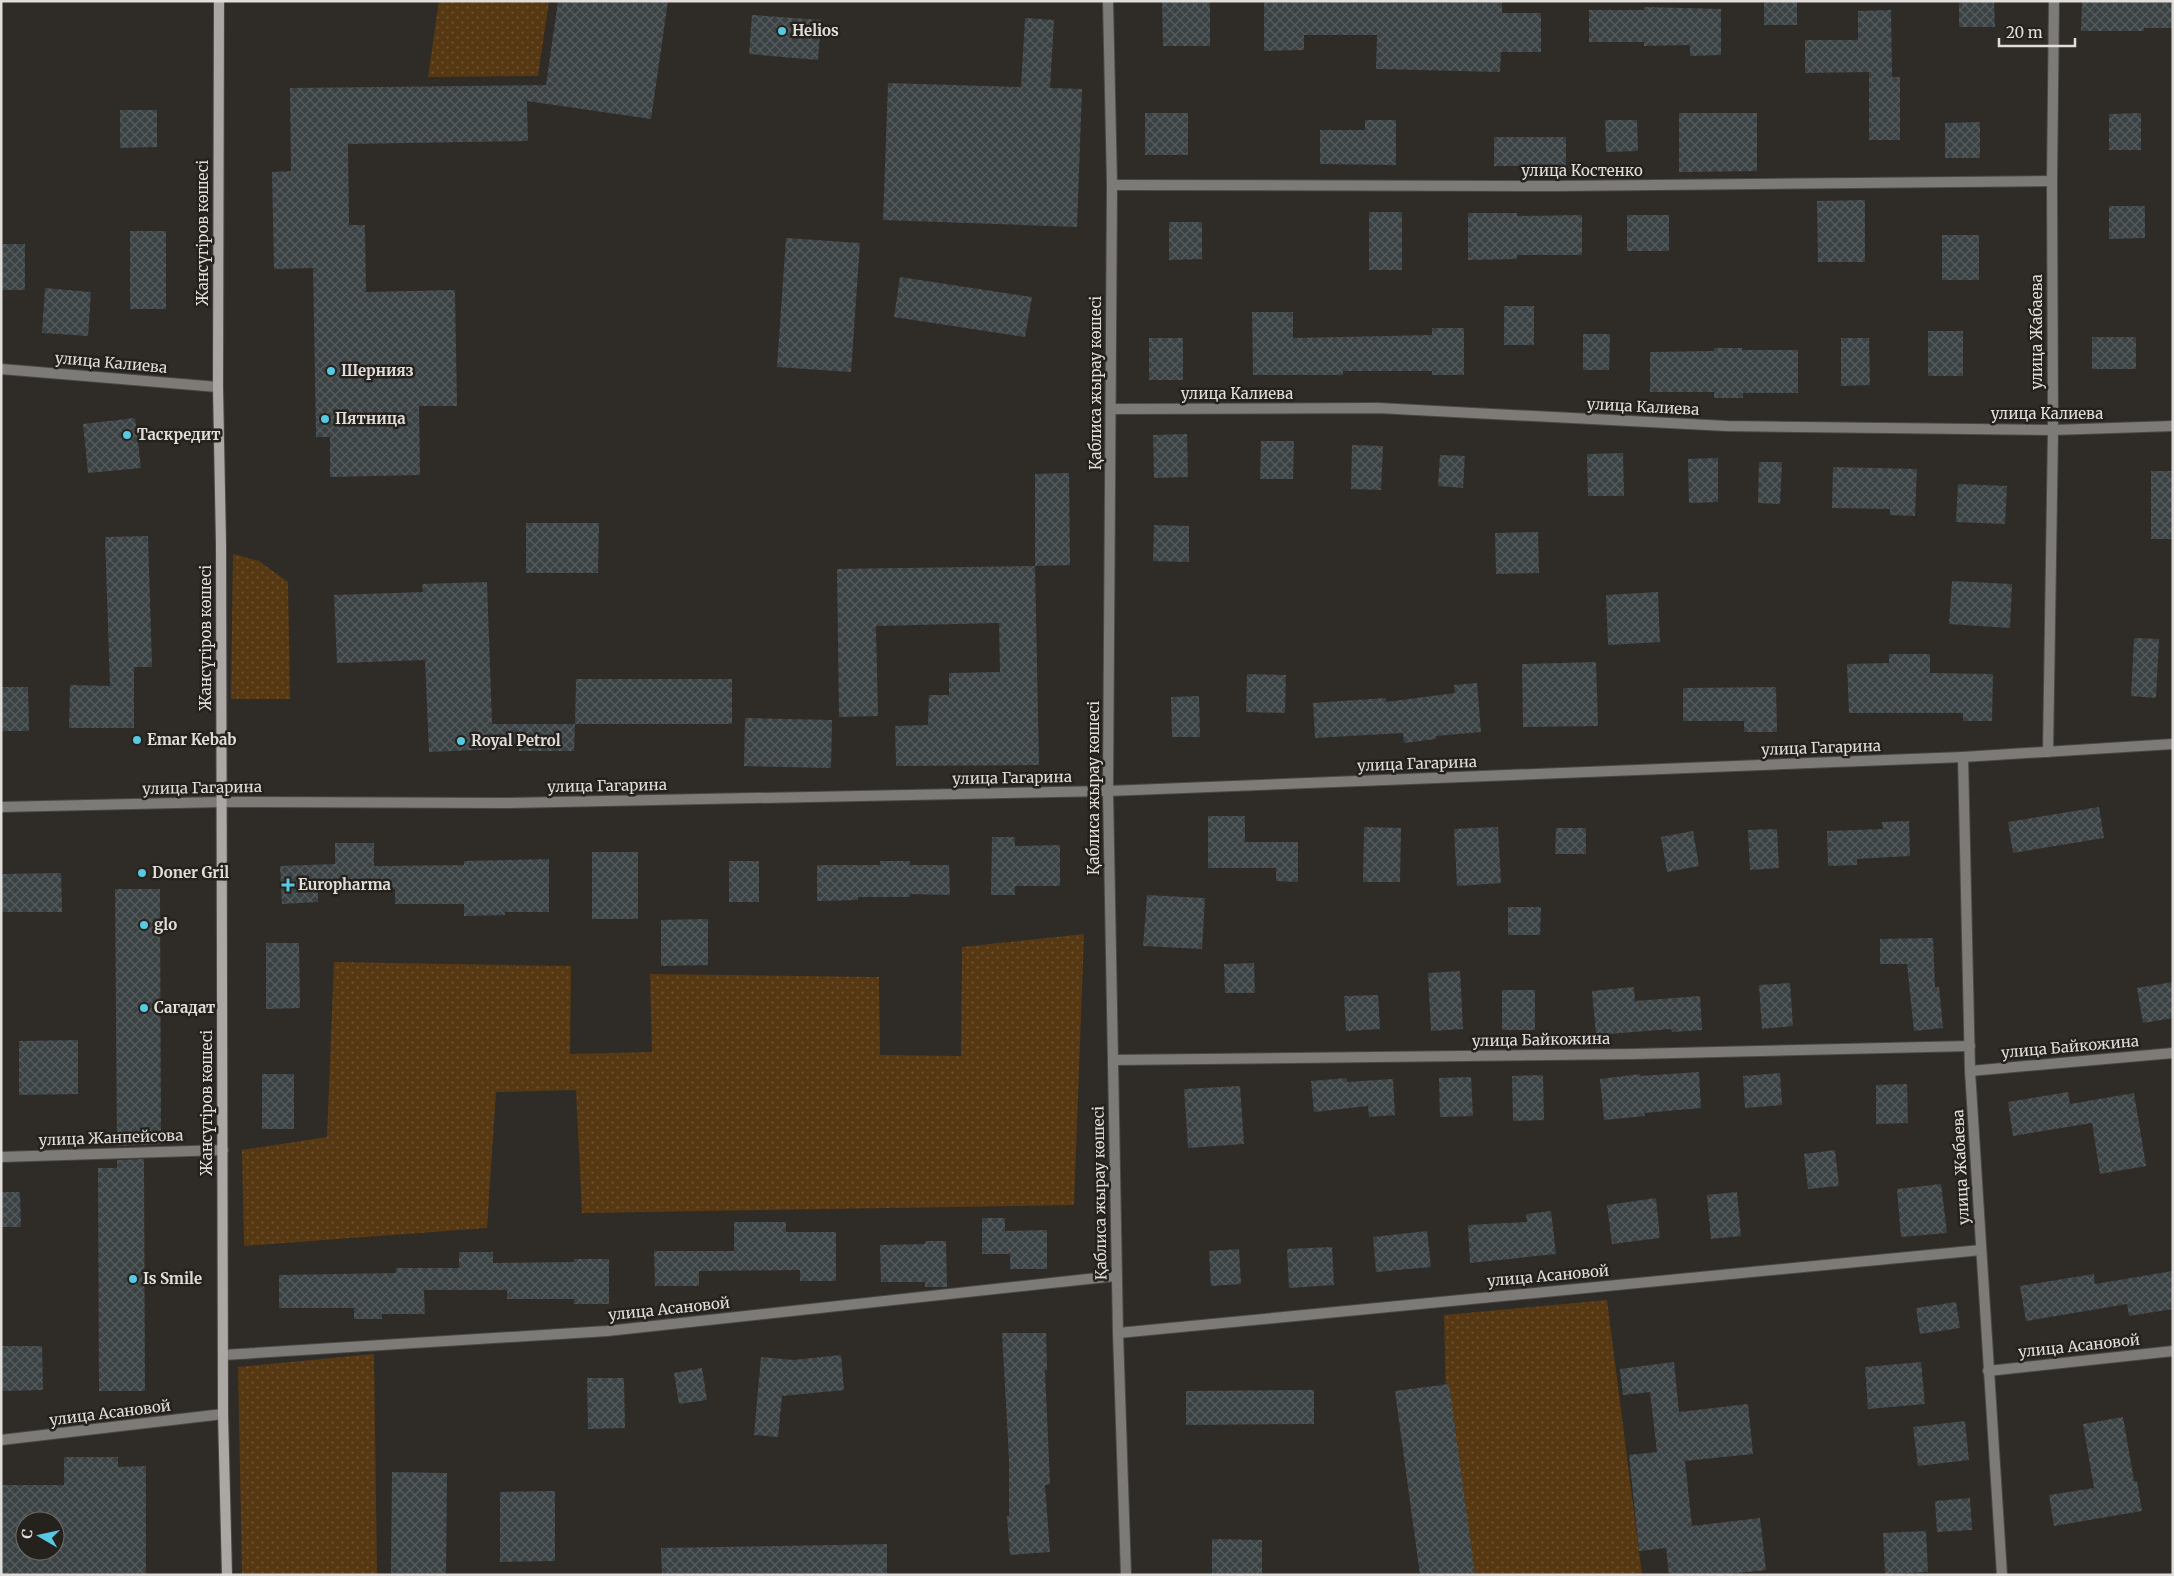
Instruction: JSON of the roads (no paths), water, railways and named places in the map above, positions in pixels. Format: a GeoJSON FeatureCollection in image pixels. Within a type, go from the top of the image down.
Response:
{"type":"FeatureCollection","features":[{"type":"Feature","properties":{"kind":"main road","name":"Жансүгіров көшесі"},"geometry":{"type":"LineString","coordinates":[[220,1],[218,387],[221,545],[223,1414],[227,1575]]}},
{"type":"Feature","properties":{"kind":"street","name":"Қаблиса жырау көшесі"},"geometry":{"type":"LineString","coordinates":[[1108,1],[1112,185],[1108,791],[1116,1276],[1126,1575]]}},
{"type":"Feature","properties":{"kind":"street","name":"улица Жабаева"},"geometry":{"type":"LineString","coordinates":[[2048,752],[2053,430],[2052,181],[2054,1]]}},
{"type":"Feature","properties":{"kind":"street","name":"улица Костенко"},"geometry":{"type":"LineString","coordinates":[[1112,185],[1556,186],[2052,181]]}},
{"type":"Feature","properties":{"kind":"street","name":"улица Калиева"},"geometry":{"type":"LineString","coordinates":[[1,369],[218,387]]}},
{"type":"Feature","properties":{"kind":"street","name":"улица Калиева"},"geometry":{"type":"LineString","coordinates":[[1112,409],[1378,408],[1727,426],[2053,430],[2173,426]]}},
{"type":"Feature","properties":{"kind":"street","name":"улица Гагарина"},"geometry":{"type":"LineString","coordinates":[[1,807],[221,802],[506,803],[1108,791],[1963,757],[2173,744]]}},
{"type":"Feature","properties":{"kind":"street","name":"улица Жабаева"},"geometry":{"type":"LineString","coordinates":[[1963,757],[1970,1071],[2002,1575]]}},
{"type":"Feature","properties":{"kind":"street","name":"улица Байкожина"},"geometry":{"type":"LineString","coordinates":[[1113,1060],[1632,1054],[1970,1046]]}},
{"type":"Feature","properties":{"kind":"street","name":"улица Байкожина"},"geometry":{"type":"LineString","coordinates":[[1970,1071],[2173,1053]]}},
{"type":"Feature","properties":{"kind":"street","name":"улица Жанпейсова"},"geometry":{"type":"LineString","coordinates":[[1,1157],[222,1150]]}},
{"type":"Feature","properties":{"kind":"street","name":"улица Асановой"},"geometry":{"type":"LineString","coordinates":[[1118,1333],[1981,1250]]}},
{"type":"Feature","properties":{"kind":"street","name":"улица Асановой"},"geometry":{"type":"LineString","coordinates":[[223,1355],[608,1331],[1116,1276]]}},
{"type":"Feature","properties":{"kind":"street","name":"улица Асановой"},"geometry":{"type":"LineString","coordinates":[[1988,1371],[2173,1351]]}},
{"type":"Feature","properties":{"kind":"street","name":"улица Асановой"},"geometry":{"type":"LineString","coordinates":[[1,1440],[223,1414]]}},
{"type":"Feature","properties":{"kind":"place","name":"Helios"},"geometry":{"type":"Point","coordinates":[782,31]}},
{"type":"Feature","properties":{"kind":"place","name":"Шернияз"},"geometry":{"type":"Point","coordinates":[331,371]}},
{"type":"Feature","properties":{"kind":"place","name":"Пятница"},"geometry":{"type":"Point","coordinates":[325,419]}},
{"type":"Feature","properties":{"kind":"place","name":"Таскредит"},"geometry":{"type":"Point","coordinates":[127,435]}},
{"type":"Feature","properties":{"kind":"place","name":"Emar Kebab"},"geometry":{"type":"Point","coordinates":[137,740]}},
{"type":"Feature","properties":{"kind":"place","name":"Royal Petrol"},"geometry":{"type":"Point","coordinates":[461,741]}},
{"type":"Feature","properties":{"kind":"place","name":"Doner Gril"},"geometry":{"type":"Point","coordinates":[142,873]}},
{"type":"Feature","properties":{"kind":"place","name":"Europharma"},"geometry":{"type":"Point","coordinates":[288,885]}},
{"type":"Feature","properties":{"kind":"place","name":"glo"},"geometry":{"type":"Point","coordinates":[144,925]}},
{"type":"Feature","properties":{"kind":"place","name":"Сагадат"},"geometry":{"type":"Point","coordinates":[144,1008]}},
{"type":"Feature","properties":{"kind":"place","name":"Is Smile"},"geometry":{"type":"Point","coordinates":[133,1279]}}]}
